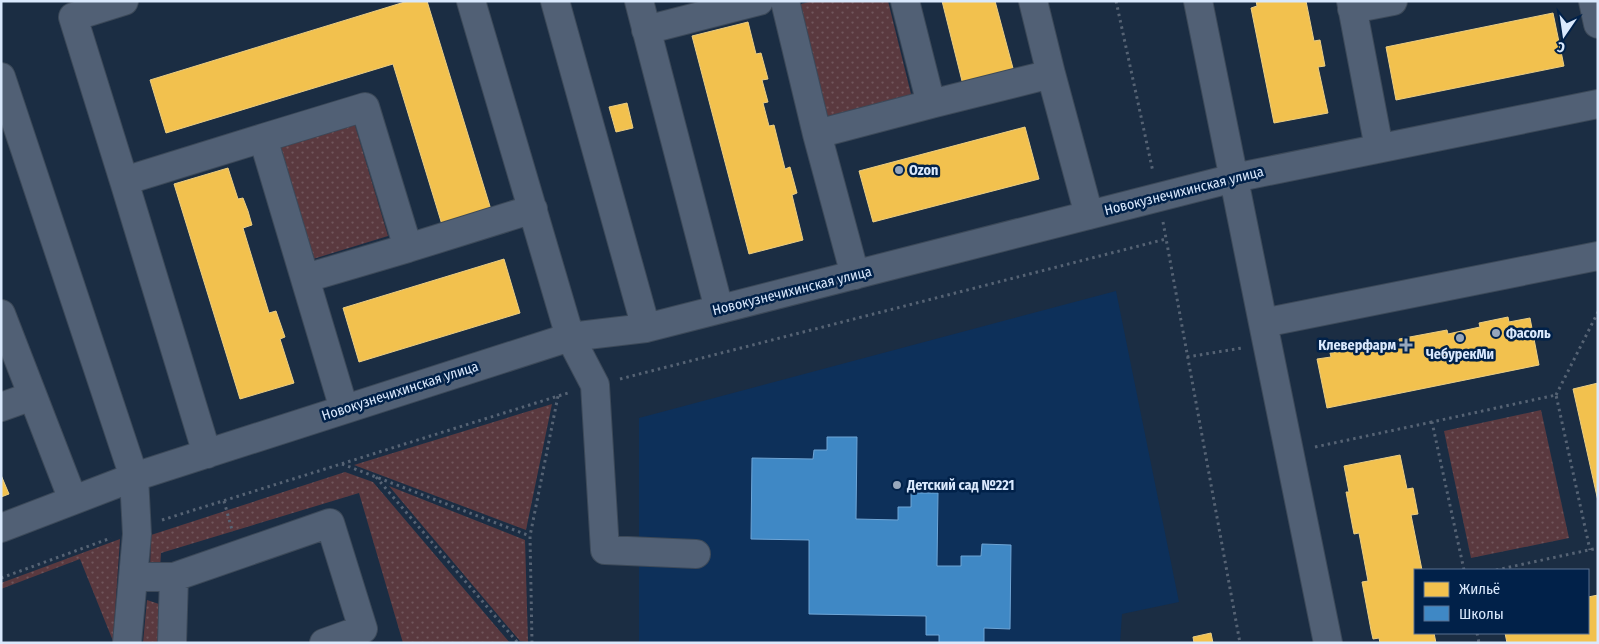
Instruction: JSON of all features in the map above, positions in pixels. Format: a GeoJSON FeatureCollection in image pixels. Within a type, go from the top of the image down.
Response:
{"type":"FeatureCollection","features":[{"type":"Feature","properties":{"kind":"street"},"geometry":{"type":"LineString","coordinates":[[124,1],[73,17],[208,454]]}},
{"type":"Feature","properties":{"kind":"street"},"geometry":{"type":"LineString","coordinates":[[471,1],[570,337],[595,385],[605,550],[696,554]]}},
{"type":"Feature","properties":{"kind":"street"},"geometry":{"type":"LineString","coordinates":[[555,1],[646,328]]}},
{"type":"Feature","properties":{"kind":"street"},"geometry":{"type":"LineString","coordinates":[[639,1],[719,309]]}},
{"type":"Feature","properties":{"kind":"street"},"geometry":{"type":"LineString","coordinates":[[646,30],[759,1]]}},
{"type":"Feature","properties":{"kind":"street"},"geometry":{"type":"LineString","coordinates":[[785,1],[817,134],[855,275]]}},
{"type":"Feature","properties":{"kind":"street"},"geometry":{"type":"LineString","coordinates":[[905,1],[931,104]]}},
{"type":"Feature","properties":{"kind":"street"},"geometry":{"type":"LineString","coordinates":[[1032,1],[1089,215]]}},
{"type":"Feature","properties":{"kind":"street"},"geometry":{"type":"LineString","coordinates":[[1198,1],[1328,643]]}},
{"type":"Feature","properties":{"kind":"street"},"geometry":{"type":"LineString","coordinates":[[1379,148],[1351,5],[1393,1]]}},
{"type":"Feature","properties":{"kind":"street"},"geometry":{"type":"LineString","coordinates":[[1593,1],[1598,24]]}},
{"type":"Feature","properties":{"kind":"street"},"geometry":{"type":"LineString","coordinates":[[817,134],[1051,74]]}},
{"type":"Feature","properties":{"kind":"street"},"geometry":{"type":"LineString","coordinates":[[1,76],[134,477],[136,528],[127,643]]}},
{"type":"Feature","properties":{"kind":"street","name":"Новокузнечихинская улица"},"geometry":{"type":"LineString","coordinates":[[1,528],[134,477],[570,337],[646,328],[1234,178],[1598,104]]}},
{"type":"Feature","properties":{"kind":"street"},"geometry":{"type":"LineString","coordinates":[[124,181],[364,107],[408,248]]}},
{"type":"Feature","properties":{"kind":"street"},"geometry":{"type":"LineString","coordinates":[[263,138],[344,408]]}},
{"type":"Feature","properties":{"kind":"street"},"geometry":{"type":"LineString","coordinates":[[306,278],[533,209]]}},
{"type":"Feature","properties":{"kind":"street"},"geometry":{"type":"LineString","coordinates":[[1265,334],[1598,256]]}},
{"type":"Feature","properties":{"kind":"street"},"geometry":{"type":"LineString","coordinates":[[1,314],[73,500]]}},
{"type":"Feature","properties":{"kind":"street"},"geometry":{"type":"LineString","coordinates":[[1,407],[32,396]]}},
{"type":"Feature","properties":{"kind":"street"},"geometry":{"type":"LineString","coordinates":[[133,577],[174,577],[330,523],[363,630],[324,643]]}},
{"type":"Feature","properties":{"kind":"street"},"geometry":{"type":"LineString","coordinates":[[172,643],[174,577]]}},
{"type":"Feature","properties":{"kind":"path"},"geometry":{"type":"LineString","coordinates":[[1116,1],[1158,197],[1240,643]]}},
{"type":"Feature","properties":{"kind":"path"},"geometry":{"type":"LineString","coordinates":[[1,578],[136,528],[595,385],[1166,239]]}},
{"type":"Feature","properties":{"kind":"path"},"geometry":{"type":"LineString","coordinates":[[1590,550],[1556,395],[1598,312]]}},
{"type":"Feature","properties":{"kind":"path"},"geometry":{"type":"LineString","coordinates":[[1187,357],[1265,334]]}},
{"type":"Feature","properties":{"kind":"path"},"geometry":{"type":"LineString","coordinates":[[1290,452],[1556,395]]}},
{"type":"Feature","properties":{"kind":"path"},"geometry":{"type":"LineString","coordinates":[[532,643],[530,536],[558,396]]}},
{"type":"Feature","properties":{"kind":"path"},"geometry":{"type":"LineString","coordinates":[[1432,422],[1464,569]]}},
{"type":"Feature","properties":{"kind":"path"},"geometry":{"type":"LineString","coordinates":[[341,464],[530,536]]}},
{"type":"Feature","properties":{"kind":"path"},"geometry":{"type":"LineString","coordinates":[[376,477],[518,643]]}},
{"type":"Feature","properties":{"kind":"path"},"geometry":{"type":"LineString","coordinates":[[1501,569],[1598,548]]}},
{"type":"Feature","properties":{"kind":"shaded area"},"geometry":{"type":"Polygon","coordinates":[[[813,1],[888,1],[913,102],[827,123],[797,5],[813,1]]]}},
{"type":"Feature","properties":{"kind":"shaded area"},"geometry":{"type":"Polygon","coordinates":[[[354,122],[388,236],[313,259],[279,144],[354,122]]]}},
{"type":"Feature","properties":{"kind":"shaded area","name":"Детский сад №221"},"geometry":{"type":"Polygon","coordinates":[[[1116,291],[1179,602],[1122,614],[1120,643],[639,643],[639,418],[1116,291]]]}},
{"type":"Feature","properties":{"kind":"shaded area"},"geometry":{"type":"Polygon","coordinates":[[[552,404],[526,530],[354,465],[552,404]]]}},
{"type":"Feature","properties":{"kind":"shaded area"},"geometry":{"type":"Polygon","coordinates":[[[1541,410],[1569,538],[1471,558],[1444,431],[1541,410]]]}},
{"type":"Feature","properties":{"kind":"shaded area"},"geometry":{"type":"Polygon","coordinates":[[[345,472],[373,482],[510,643],[403,643],[359,493],[161,553],[160,569],[150,570],[151,535],[345,472]]]}},
{"type":"Feature","properties":{"kind":"shaded area"},"geometry":{"type":"Polygon","coordinates":[[[389,486],[525,540],[528,642],[520,641],[389,486]]]}},
{"type":"Feature","properties":{"kind":"shaded area"},"geometry":{"type":"Polygon","coordinates":[[[120,539],[113,641],[80,559],[1,589],[1,583],[120,539]]]}},
{"type":"Feature","properties":{"kind":"shaded area"},"geometry":{"type":"Polygon","coordinates":[[[147,600],[159,604],[158,643],[143,643],[147,600]]]}},
{"type":"Feature","properties":{"kind":"building: Жильё"},"geometry":{"type":"Polygon","coordinates":[[[408,1],[427,1],[492,213],[443,228],[393,64],[166,133],[150,80],[408,1]]]}},
{"type":"Feature","properties":{"kind":"building: Жильё"},"geometry":{"type":"Polygon","coordinates":[[[942,1],[995,1],[1014,72],[963,85],[942,1]]]}},
{"type":"Feature","properties":{"kind":"building: Жильё"},"geometry":{"type":"Polygon","coordinates":[[[1256,1],[1306,1],[1314,41],[1320,40],[1325,66],[1318,67],[1328,113],[1274,123],[1251,8],[1257,6],[1256,1]]]}},
{"type":"Feature","properties":{"kind":"building: Жильё"},"geometry":{"type":"Polygon","coordinates":[[[1553,13],[1564,66],[1396,100],[1386,47],[1553,13]]]}},
{"type":"Feature","properties":{"kind":"building: Жильё"},"geometry":{"type":"Polygon","coordinates":[[[748,22],[756,54],[761,53],[768,79],[762,80],[768,102],[763,103],[769,126],[774,125],[785,169],[790,167],[797,193],[792,195],[803,240],[749,254],[692,36],[748,22]]]}},
{"type":"Feature","properties":{"kind":"building: Жильё"},"geometry":{"type":"Polygon","coordinates":[[[627,103],[633,128],[616,132],[609,107],[627,103]]]}},
{"type":"Feature","properties":{"kind":"building: Жильё"},"geometry":{"type":"Polygon","coordinates":[[[1025,127],[1039,179],[873,222],[859,171],[1025,127]]]}},
{"type":"Feature","properties":{"kind":"building: Жильё"},"geometry":{"type":"Polygon","coordinates":[[[228,168],[238,199],[243,198],[248,211],[252,225],[243,228],[269,313],[276,311],[285,337],[280,339],[294,383],[240,399],[174,184],[228,168]]]}},
{"type":"Feature","properties":{"kind":"building: Жильё"},"geometry":{"type":"Polygon","coordinates":[[[504,259],[520,313],[359,362],[343,308],[504,259]]]}},
{"type":"Feature","properties":{"kind":"building: Жильё"},"geometry":{"type":"Polygon","coordinates":[[[1508,317],[1509,322],[1530,318],[1539,365],[1327,408],[1317,359],[1331,357],[1330,353],[1378,343],[1378,347],[1400,343],[1399,339],[1447,330],[1448,334],[1480,327],[1479,323],[1508,317]]]}},
{"type":"Feature","properties":{"kind":"building: Жильё"},"geometry":{"type":"Polygon","coordinates":[[[1598,383],[1598,501],[1573,389],[1598,383]]]}},
{"type":"Feature","properties":{"kind":"building: Жильё"},"geometry":{"type":"Polygon","coordinates":[[[1400,455],[1407,489],[1413,488],[1418,514],[1411,515],[1422,569],[1414,569],[1414,634],[1434,634],[1436,643],[1380,643],[1379,638],[1373,639],[1362,582],[1368,581],[1359,533],[1354,534],[1346,492],[1349,492],[1344,466],[1400,455]]]}},
{"type":"Feature","properties":{"kind":"building: Жильё"},"geometry":{"type":"Polygon","coordinates":[[[1,475],[9,494],[1,497],[1,475]]]}},
{"type":"Feature","properties":{"kind":"building: Жильё"},"geometry":{"type":"Polygon","coordinates":[[[1598,595],[1598,643],[1507,643],[1505,634],[1589,634],[1589,597],[1598,595]]]}},
{"type":"Feature","properties":{"kind":"building: Жильё"},"geometry":{"type":"Polygon","coordinates":[[[1211,633],[1213,643],[1194,643],[1193,637],[1211,633]]]}},
{"type":"Feature","properties":{"kind":"building: Школы"},"geometry":{"type":"Polygon","coordinates":[[[827,437],[857,437],[856,519],[898,520],[898,507],[911,507],[911,493],[938,493],[937,566],[961,566],[961,556],[981,556],[982,544],[1011,545],[1010,629],[984,628],[984,643],[939,643],[939,635],[926,635],[926,616],[809,614],[809,540],[751,539],[752,458],[813,459],[814,450],[827,450],[827,437]]]}},
{"type":"Feature","properties":{"kind":"place","name":"Ozon"},"geometry":{"type":"Point","coordinates":[899,170]}},
{"type":"Feature","properties":{"kind":"place","name":"Фасоль"},"geometry":{"type":"Point","coordinates":[1496,333]}},
{"type":"Feature","properties":{"kind":"place","name":"ЧебурекМи"},"geometry":{"type":"Point","coordinates":[1460,338]}},
{"type":"Feature","properties":{"kind":"place","name":"Клеверфарм"},"geometry":{"type":"Point","coordinates":[1406,345]}},
{"type":"Feature","properties":{"kind":"place","name":"Детский сад №221"},"geometry":{"type":"Point","coordinates":[897,485]}}]}
